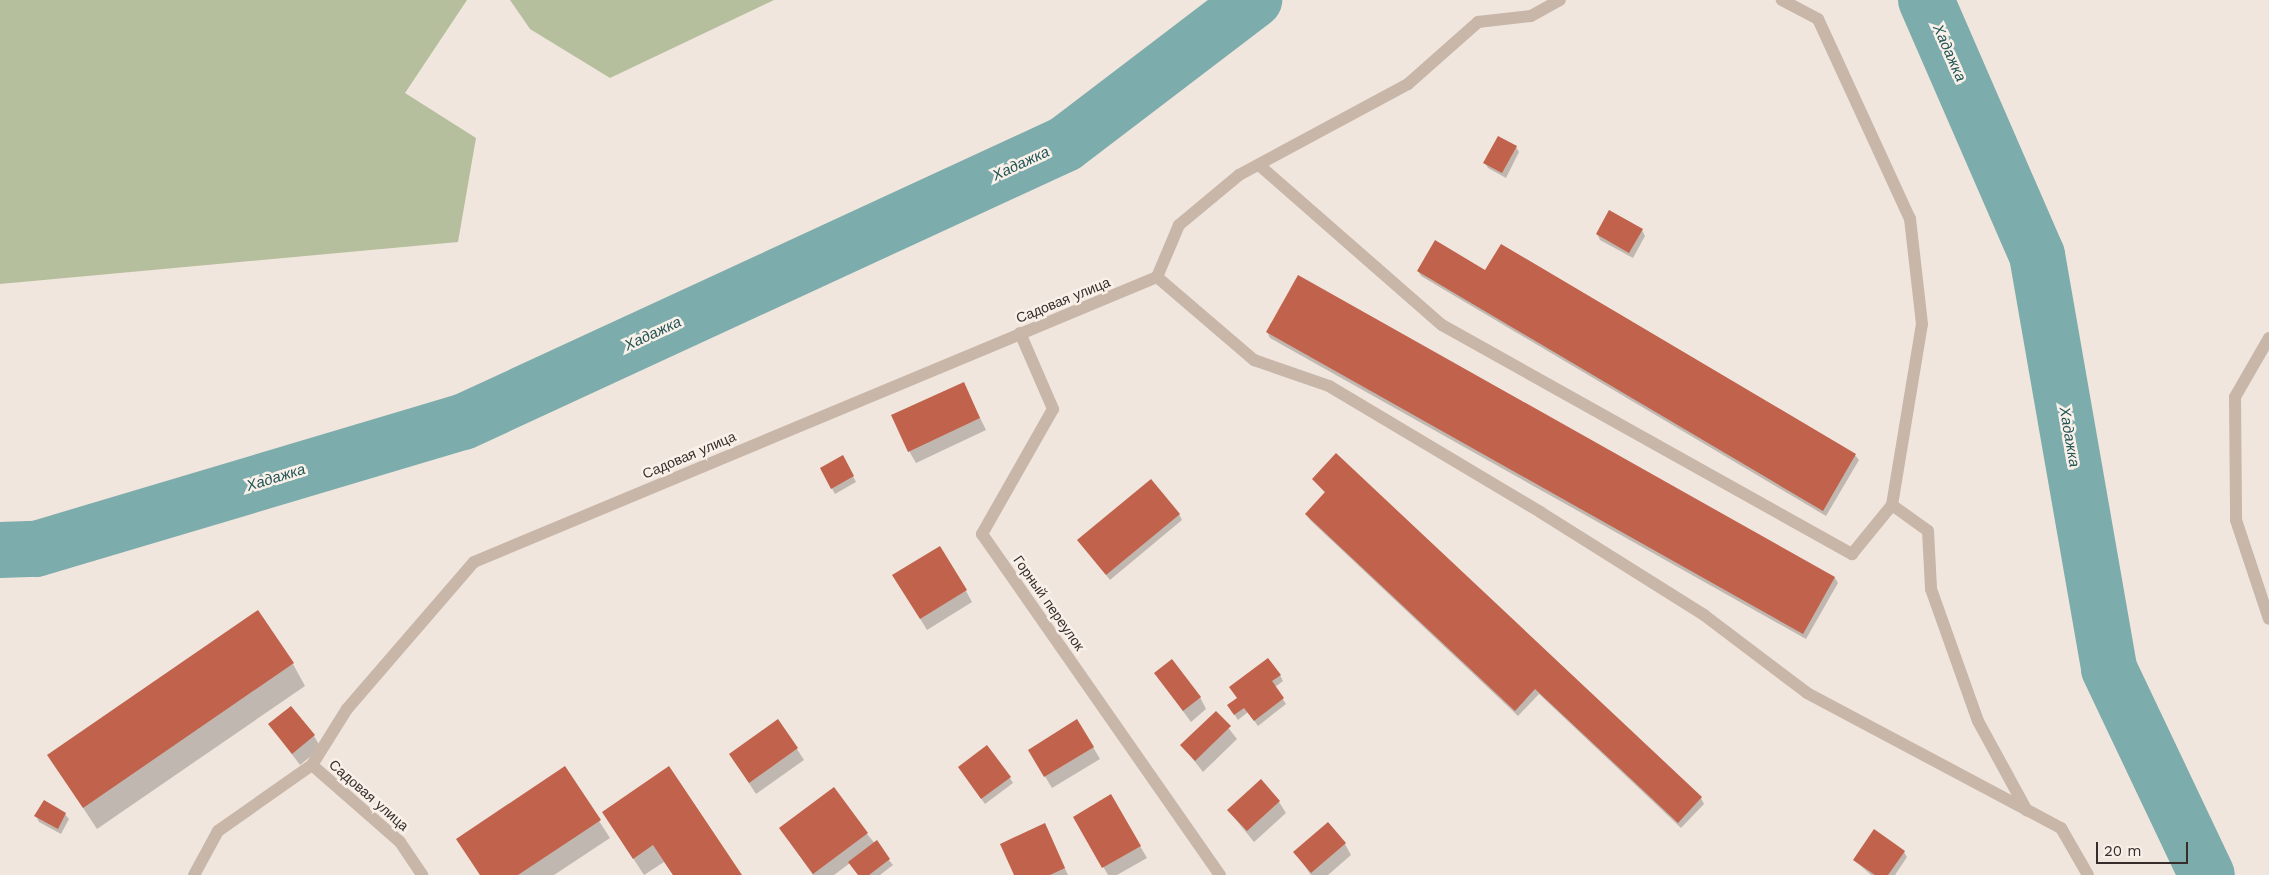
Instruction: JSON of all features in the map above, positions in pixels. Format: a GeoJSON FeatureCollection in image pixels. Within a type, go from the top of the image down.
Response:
{"type":"FeatureCollection","features":[{"type":"Feature","properties":{"kind":"street"},"geometry":{"type":"LineString","coordinates":[[1560,0],[1531,16],[1478,22],[1408,84],[1240,175],[1179,225],[1157,277],[1254,360],[1329,386],[1540,512],[1696,610],[1807,693],[2061,828],[2088,875]]}},
{"type":"Feature","properties":{"kind":"street"},"geometry":{"type":"LineString","coordinates":[[1259,165],[1442,325],[1852,554],[1892,505],[1922,324],[1910,219],[1818,19],[1782,0]]}},
{"type":"Feature","properties":{"kind":"street","name":"Садовая улица"},"geometry":{"type":"LineString","coordinates":[[194,875],[218,832],[312,765],[347,709],[474,562],[1157,277]]}},
{"type":"Feature","properties":{"kind":"street","name":"Горный переулок"},"geometry":{"type":"LineString","coordinates":[[1020,334],[1053,409],[982,534],[1220,875]]}},
{"type":"Feature","properties":{"kind":"street"},"geometry":{"type":"LineString","coordinates":[[2269,338],[2235,397],[2236,520],[2269,619]]}},
{"type":"Feature","properties":{"kind":"street"},"geometry":{"type":"LineString","coordinates":[[1892,505],[1928,531],[1931,589],[1978,721],[2027,811]]}},
{"type":"Feature","properties":{"kind":"street","name":"Садовая улица"},"geometry":{"type":"LineString","coordinates":[[312,765],[400,842],[422,875]]}},
{"type":"Feature","properties":{"kind":"green space"},"geometry":{"type":"Polygon","coordinates":[[[0,0],[467,0],[405,93],[476,138],[458,242],[0,284],[0,0]]]}},
{"type":"Feature","properties":{"kind":"green space"},"geometry":{"type":"Polygon","coordinates":[[[510,0],[774,0],[610,78],[530,29],[510,0]]]}},
{"type":"Feature","properties":{"kind":"building"},"geometry":{"type":"Polygon","coordinates":[[[1498,136],[1517,146],[1502,173],[1483,163],[1498,136]]]}},
{"type":"Feature","properties":{"kind":"building"},"geometry":{"type":"Polygon","coordinates":[[[1609,210],[1643,229],[1629,253],[1596,234],[1609,210]]]}},
{"type":"Feature","properties":{"kind":"building"},"geometry":{"type":"Polygon","coordinates":[[[1435,240],[1485,270],[1501,244],[1856,454],[1823,511],[1417,271],[1435,240]]]}},
{"type":"Feature","properties":{"kind":"building"},"geometry":{"type":"Polygon","coordinates":[[[1298,275],[1835,577],[1803,634],[1266,332],[1298,275]]]}},
{"type":"Feature","properties":{"kind":"building"},"geometry":{"type":"Polygon","coordinates":[[[964,382],[980,418],[908,452],[891,415],[964,382]]]}},
{"type":"Feature","properties":{"kind":"building"},"geometry":{"type":"Polygon","coordinates":[[[1336,453],[1702,797],[1678,823],[1535,689],[1515,711],[1305,514],[1325,492],[1312,479],[1336,453]]]}},
{"type":"Feature","properties":{"kind":"building"},"geometry":{"type":"Polygon","coordinates":[[[843,455],[854,476],[831,489],[820,468],[843,455]]]}},
{"type":"Feature","properties":{"kind":"building"},"geometry":{"type":"Polygon","coordinates":[[[1151,479],[1180,514],[1106,575],[1077,540],[1151,479]]]}},
{"type":"Feature","properties":{"kind":"building"},"geometry":{"type":"Polygon","coordinates":[[[940,546],[967,590],[920,619],[892,575],[940,546]]]}},
{"type":"Feature","properties":{"kind":"building"},"geometry":{"type":"Polygon","coordinates":[[[258,610],[294,663],[83,808],[47,755],[258,610]]]}},
{"type":"Feature","properties":{"kind":"building"},"geometry":{"type":"Polygon","coordinates":[[[1268,658],[1281,675],[1272,681],[1284,698],[1254,721],[1244,708],[1234,715],[1227,705],[1237,698],[1229,687],[1268,658]]]}},
{"type":"Feature","properties":{"kind":"building"},"geometry":{"type":"Polygon","coordinates":[[[1172,659],[1201,697],[1183,711],[1154,673],[1172,659]]]}},
{"type":"Feature","properties":{"kind":"building"},"geometry":{"type":"Polygon","coordinates":[[[291,706],[315,735],[292,754],[268,724],[291,706]]]}},
{"type":"Feature","properties":{"kind":"building"},"geometry":{"type":"Polygon","coordinates":[[[1216,711],[1231,726],[1195,761],[1180,745],[1216,711]]]}},
{"type":"Feature","properties":{"kind":"building"},"geometry":{"type":"Polygon","coordinates":[[[778,719],[798,748],[749,783],[729,754],[778,719]]]}},
{"type":"Feature","properties":{"kind":"building"},"geometry":{"type":"Polygon","coordinates":[[[1077,719],[1094,747],[1044,777],[1028,750],[1077,719]]]}},
{"type":"Feature","properties":{"kind":"building"},"geometry":{"type":"Polygon","coordinates":[[[987,745],[1011,777],[981,799],[958,767],[987,745]]]}},
{"type":"Feature","properties":{"kind":"building"},"geometry":{"type":"Polygon","coordinates":[[[565,766],[601,820],[518,875],[480,875],[456,839],[565,766]]]}},
{"type":"Feature","properties":{"kind":"building"},"geometry":{"type":"Polygon","coordinates":[[[669,766],[742,875],[673,875],[653,845],[633,859],[602,812],[669,766]]]}},
{"type":"Feature","properties":{"kind":"building"},"geometry":{"type":"Polygon","coordinates":[[[1261,779],[1280,801],[1247,831],[1227,810],[1261,779]]]}},
{"type":"Feature","properties":{"kind":"building"},"geometry":{"type":"Polygon","coordinates":[[[834,787],[868,833],[813,874],[779,828],[834,787]]]}},
{"type":"Feature","properties":{"kind":"building"},"geometry":{"type":"Polygon","coordinates":[[[1111,794],[1141,846],[1102,868],[1073,817],[1111,794]]]}},
{"type":"Feature","properties":{"kind":"building"},"geometry":{"type":"Polygon","coordinates":[[[44,800],[66,813],[58,829],[34,816],[44,800]]]}},
{"type":"Feature","properties":{"kind":"building"},"geometry":{"type":"Polygon","coordinates":[[[1328,822],[1346,843],[1311,873],[1293,852],[1328,822]]]}},
{"type":"Feature","properties":{"kind":"building"},"geometry":{"type":"Polygon","coordinates":[[[1045,823],[1065,868],[1050,875],[1014,875],[1000,844],[1045,823]]]}},
{"type":"Feature","properties":{"kind":"building"},"geometry":{"type":"Polygon","coordinates":[[[1874,829],[1905,851],[1888,875],[1875,875],[1853,860],[1874,829]]]}},
{"type":"Feature","properties":{"kind":"building"},"geometry":{"type":"Polygon","coordinates":[[[877,840],[890,859],[869,875],[858,875],[848,862],[877,840]]]}},
{"type":"Feature","properties":{"kind":"waterway","name":"Хадажка"},"geometry":{"type":"LineString","coordinates":[[0,550],[36,549],[463,422],[1065,144],[1254,0]]}},
{"type":"Feature","properties":{"kind":"waterway","name":"Хадажка"},"geometry":{"type":"LineString","coordinates":[[1926,0],[2037,255],[2109,669],[2207,875]]}}]}
